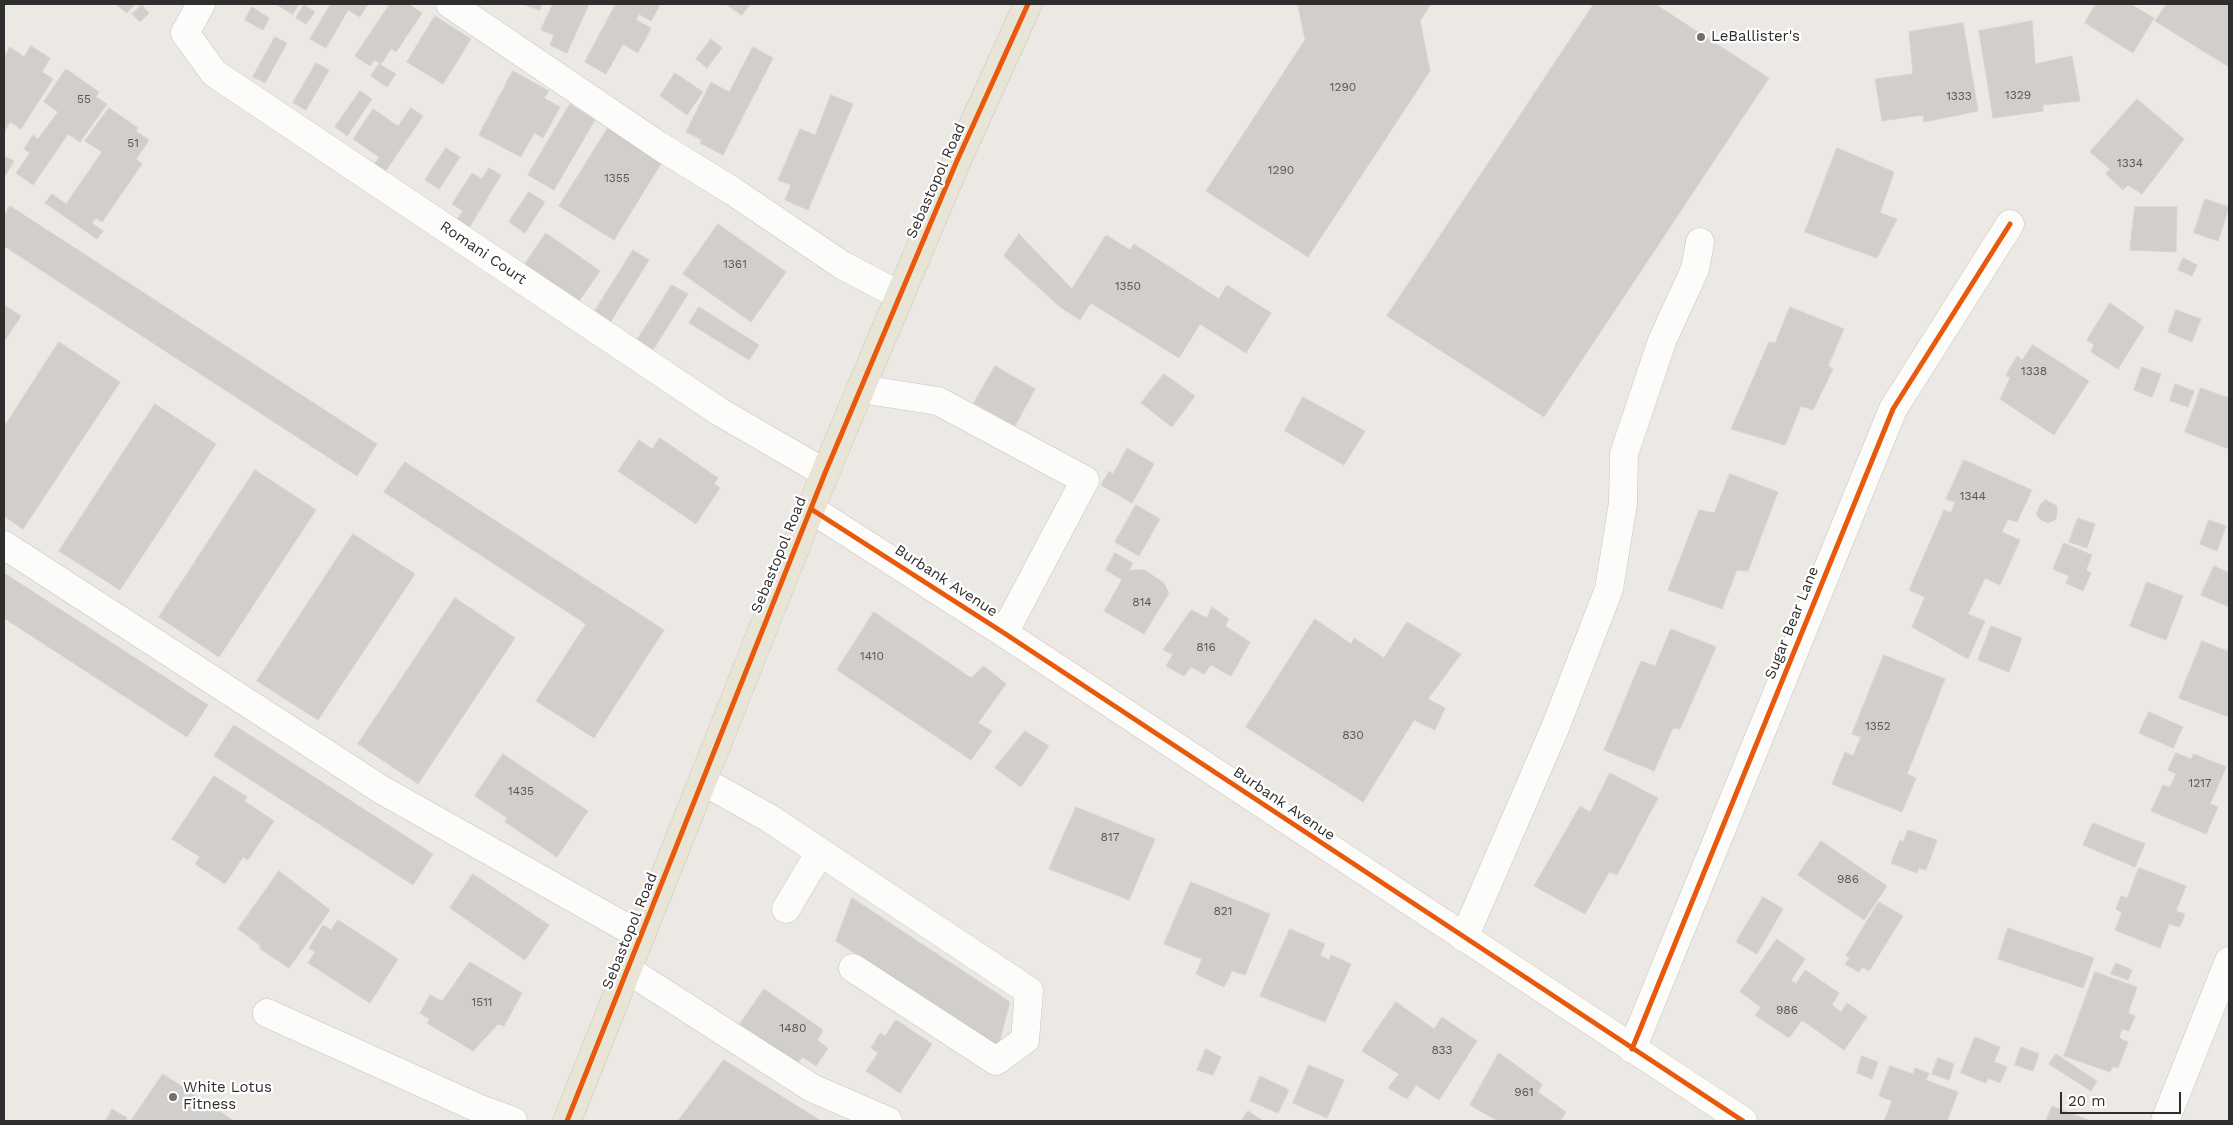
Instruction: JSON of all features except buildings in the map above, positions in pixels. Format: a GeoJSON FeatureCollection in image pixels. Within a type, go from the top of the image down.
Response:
{"type":"FeatureCollection","features":[{"type":"Feature","properties":{"kind":"main road","name":"Sebastopol Road"},"geometry":{"type":"LineString","coordinates":[[567,1121],[825,473],[899,295],[1028,4]]}},
{"type":"Feature","properties":{"kind":"street","name":"Romani Court"},"geometry":{"type":"LineString","coordinates":[[201,4],[185,33],[214,72],[720,412],[825,473]]}},
{"type":"Feature","properties":{"kind":"street"},"geometry":{"type":"LineString","coordinates":[[450,4],[658,145],[734,192],[842,265],[899,295]]}},
{"type":"Feature","properties":{"kind":"street","name":"Sugar Bear Lane"},"geometry":{"type":"LineString","coordinates":[[1632,1049],[1893,409],[2010,224]]}},
{"type":"Feature","properties":{"kind":"street"},"geometry":{"type":"LineString","coordinates":[[1464,938],[1554,728],[1609,589],[1623,503],[1624,454],[1662,341],[1695,270],[1700,242]]}},
{"type":"Feature","properties":{"kind":"street"},"geometry":{"type":"LineString","coordinates":[[860,389],[938,401],[1085,480],[1004,633]]}},
{"type":"Feature","properties":{"kind":"street","name":"Burbank Avenue"},"geometry":{"type":"LineString","coordinates":[[811,509],[1004,633],[1743,1121]]}},
{"type":"Feature","properties":{"kind":"street"},"geometry":{"type":"LineString","coordinates":[[4,545],[382,790],[641,936]]}},
{"type":"Feature","properties":{"kind":"street"},"geometry":{"type":"LineString","coordinates":[[703,781],[769,818],[1029,991],[1025,1040],[996,1061],[853,968]]}},
{"type":"Feature","properties":{"kind":"street"},"geometry":{"type":"LineString","coordinates":[[786,909],[820,852]]}},
{"type":"Feature","properties":{"kind":"street"},"geometry":{"type":"LineString","coordinates":[[2165,1121],[2229,961]]}},
{"type":"Feature","properties":{"kind":"street"},"geometry":{"type":"LineString","coordinates":[[628,970],[812,1088],[888,1121]]}},
{"type":"Feature","properties":{"kind":"street"},"geometry":{"type":"LineString","coordinates":[[267,1013],[480,1109],[513,1121]]}},
{"type":"Feature","properties":{"kind":"cycle path"},"geometry":{"type":"LineString","coordinates":[[567,1121],[825,473],[956,163],[1028,4]]}},
{"type":"Feature","properties":{"kind":"cycle path"},"geometry":{"type":"LineString","coordinates":[[1632,1049],[1893,409],[2010,224]]}},
{"type":"Feature","properties":{"kind":"cycle path"},"geometry":{"type":"LineString","coordinates":[[811,509],[1004,633],[1743,1121]]}},
{"type":"Feature","properties":{"kind":"place","name":"LeBallister's"},"geometry":{"type":"Point","coordinates":[1701,37]}},
{"type":"Feature","properties":{"kind":"place","name":"White Lotus Fitness"},"geometry":{"type":"Point","coordinates":[173,1097]}}]}
